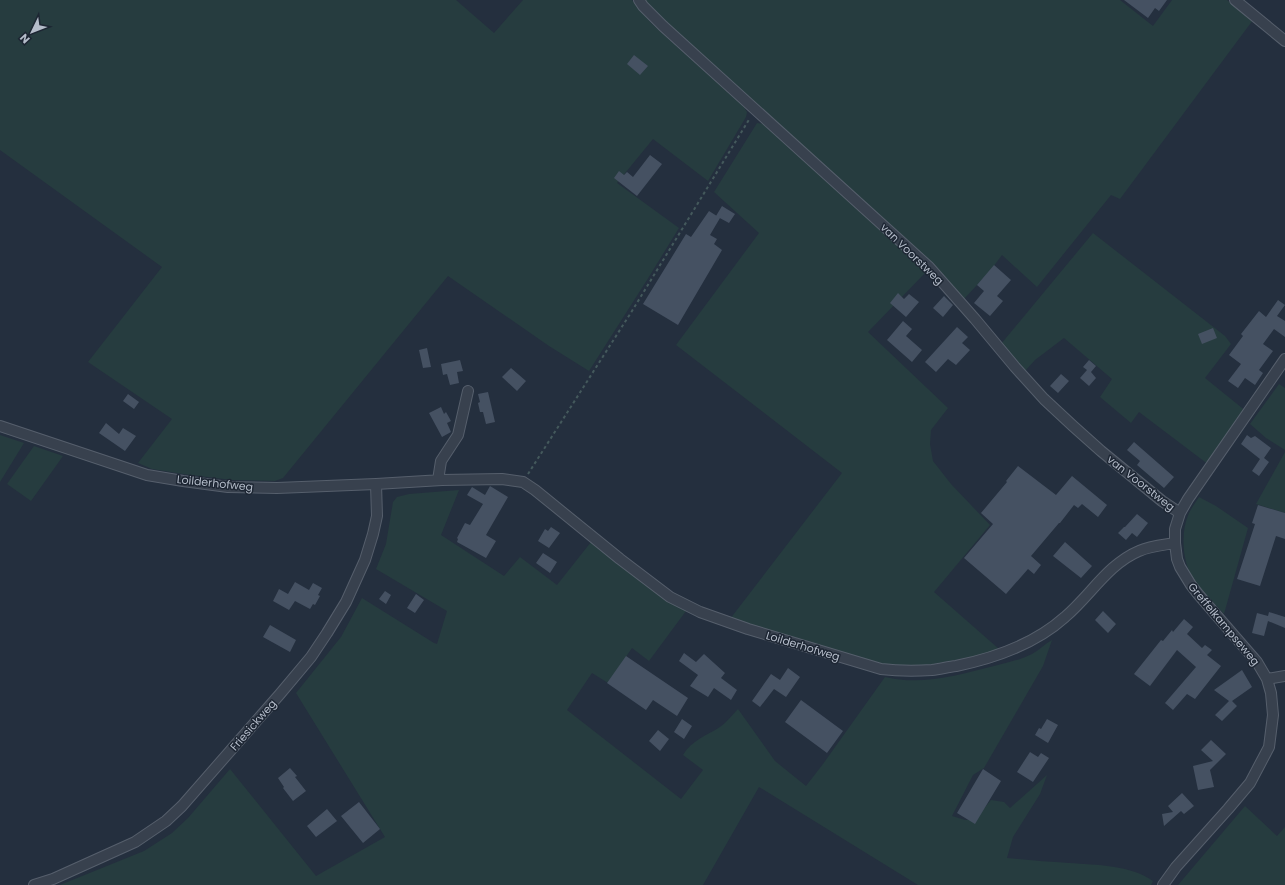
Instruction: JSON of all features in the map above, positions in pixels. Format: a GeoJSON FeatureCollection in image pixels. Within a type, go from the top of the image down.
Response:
{"type":"FeatureCollection","features":[{"type":"Feature","properties":{"kind":"street","name":"van Voorstweg"},"geometry":{"type":"LineString","coordinates":[[639,0],[663,26],[929,267],[976,319],[1014,367],[1044,399],[1101,451],[1162,501],[1180,513]]}},
{"type":"Feature","properties":{"kind":"street"},"geometry":{"type":"LineString","coordinates":[[1235,0],[1285,41]]}},
{"type":"Feature","properties":{"kind":"street","name":"Greffelkampseweg"},"geometry":{"type":"LineString","coordinates":[[1163,885],[1176,867],[1250,783],[1269,747],[1272,715],[1271,693],[1267,679],[1257,662],[1191,585],[1180,567],[1174,543],[1175,530],[1180,513],[1188,499],[1285,359]]}},
{"type":"Feature","properties":{"kind":"street"},"geometry":{"type":"LineString","coordinates":[[438,480],[440,461],[458,435],[468,391]]}},
{"type":"Feature","properties":{"kind":"street","name":"Loilderhofweg"},"geometry":{"type":"LineString","coordinates":[[0,426],[147,475],[228,487],[277,488],[438,480],[502,479],[523,482],[670,597],[700,612],[714,617],[881,669],[902,671],[934,670],[996,656],[1016,648],[1042,634],[1065,617],[1115,566],[1128,557],[1138,551],[1152,546],[1174,543]]}},
{"type":"Feature","properties":{"kind":"street","name":"Friesickweg"},"geometry":{"type":"LineString","coordinates":[[34,885],[53,879],[134,842],[166,821],[182,806],[280,694],[311,657],[327,633],[346,602],[366,560],[377,516],[376,484]]}},
{"type":"Feature","properties":{"kind":"street"},"geometry":{"type":"LineString","coordinates":[[1267,679],[1285,676]]}},
{"type":"Feature","properties":{"kind":"path"},"geometry":{"type":"LineString","coordinates":[[523,482],[632,311],[755,110]]}},
{"type":"Feature","properties":{"kind":"green space"},"geometry":{"type":"Polygon","coordinates":[[[0,0],[456,0],[494,33],[523,0],[632,0],[651,23],[743,106],[747,112],[746,117],[708,181],[653,139],[617,183],[679,228],[589,371],[549,346],[448,276],[283,478],[275,481],[232,480],[183,474],[152,469],[138,463],[172,419],[88,362],[162,267],[0,150],[0,0]]]}},
{"type":"Feature","properties":{"kind":"green space"},"geometry":{"type":"Polygon","coordinates":[[[645,0],[1120,0],[1153,26],[1172,0],[1227,0],[1253,20],[1120,199],[1111,195],[1037,287],[1002,255],[990,271],[964,299],[829,169],[694,50],[645,0]]]}},
{"type":"Feature","properties":{"kind":"green space"},"geometry":{"type":"Polygon","coordinates":[[[757,123],[765,124],[926,272],[868,332],[948,408],[931,430],[930,444],[933,461],[951,484],[990,525],[934,592],[999,649],[986,654],[934,664],[899,668],[855,657],[730,619],[842,473],[676,345],[759,233],[714,192],[757,123]]]}},
{"type":"Feature","properties":{"kind":"green space"},"geometry":{"type":"Polygon","coordinates":[[[1093,233],[1225,336],[1231,344],[1205,378],[1247,412],[1209,465],[1139,412],[1131,423],[1100,397],[1112,379],[1064,338],[1035,360],[1025,371],[1001,344],[1093,233]]]}},
{"type":"Feature","properties":{"kind":"green space"},"geometry":{"type":"Polygon","coordinates":[[[1279,384],[1285,388],[1285,450],[1266,438],[1250,424],[1279,384]]]}},
{"type":"Feature","properties":{"kind":"green space"},"geometry":{"type":"Polygon","coordinates":[[[0,435],[24,443],[0,482],[0,435]]]}},
{"type":"Feature","properties":{"kind":"green space"},"geometry":{"type":"Polygon","coordinates":[[[34,446],[63,456],[31,501],[7,484],[34,446]]]}},
{"type":"Feature","properties":{"kind":"green space"},"geometry":{"type":"Polygon","coordinates":[[[1285,452],[1285,513],[1256,504],[1285,452]]]}},
{"type":"Feature","properties":{"kind":"green space"},"geometry":{"type":"Polygon","coordinates":[[[459,490],[441,535],[504,576],[520,557],[557,585],[591,542],[686,611],[649,661],[632,648],[608,683],[592,673],[567,710],[681,799],[703,770],[683,755],[695,742],[723,725],[738,709],[775,761],[806,786],[885,677],[926,680],[953,676],[1023,658],[1032,654],[1052,640],[1043,666],[984,768],[973,775],[952,816],[965,820],[973,820],[991,800],[1004,802],[1010,808],[1047,775],[1040,794],[1013,837],[1007,858],[1102,865],[1124,869],[1153,881],[1151,885],[918,885],[759,787],[703,885],[60,885],[144,851],[172,833],[188,818],[230,769],[316,876],[385,837],[296,693],[341,637],[362,598],[437,644],[447,611],[376,569],[386,544],[393,502],[397,497],[409,494],[459,490]]]}},
{"type":"Feature","properties":{"kind":"green space"},"geometry":{"type":"Polygon","coordinates":[[[1199,497],[1216,506],[1248,528],[1224,614],[1195,582],[1187,566],[1185,557],[1184,530],[1186,521],[1190,511],[1199,497]]]}},
{"type":"Feature","properties":{"kind":"green space"},"geometry":{"type":"Polygon","coordinates":[[[1245,806],[1277,836],[1285,827],[1285,885],[1178,885],[1245,806]]]}},
{"type":"Feature","properties":{"kind":"building"},"geometry":{"type":"Polygon","coordinates":[[[1124,0],[1167,0],[1159,11],[1155,8],[1148,18],[1124,0]]]}},
{"type":"Feature","properties":{"kind":"building"},"geometry":{"type":"Polygon","coordinates":[[[634,55],[648,66],[640,75],[627,64],[634,55]]]}},
{"type":"Feature","properties":{"kind":"building"},"geometry":{"type":"Polygon","coordinates":[[[650,155],[662,164],[637,196],[614,178],[619,171],[624,175],[627,172],[633,177],[650,155]]]}},
{"type":"Feature","properties":{"kind":"building"},"geometry":{"type":"Polygon","coordinates":[[[722,206],[735,214],[729,223],[716,216],[722,206]]]}},
{"type":"Feature","properties":{"kind":"building"},"geometry":{"type":"Polygon","coordinates":[[[709,211],[720,218],[710,235],[717,239],[714,244],[722,250],[678,325],[643,304],[686,234],[691,237],[709,211]]]}},
{"type":"Feature","properties":{"kind":"building"},"geometry":{"type":"Polygon","coordinates":[[[994,265],[1011,280],[997,296],[1003,301],[990,316],[974,303],[984,291],[977,285],[994,265]]]}},
{"type":"Feature","properties":{"kind":"building"},"geometry":{"type":"Polygon","coordinates":[[[898,293],[904,299],[909,294],[919,302],[906,317],[890,303],[898,293]]]}},
{"type":"Feature","properties":{"kind":"building"},"geometry":{"type":"Polygon","coordinates":[[[944,296],[953,305],[943,317],[933,308],[944,296]]]}},
{"type":"Feature","properties":{"kind":"building"},"geometry":{"type":"Polygon","coordinates":[[[1278,300],[1285,305],[1277,316],[1285,321],[1285,337],[1274,329],[1263,344],[1273,351],[1259,370],[1263,373],[1255,385],[1245,378],[1238,388],[1228,381],[1241,364],[1229,355],[1243,336],[1241,334],[1259,311],[1266,317],[1278,300]]]}},
{"type":"Feature","properties":{"kind":"building"},"geometry":{"type":"Polygon","coordinates":[[[903,321],[912,329],[906,336],[922,350],[912,362],[887,340],[903,321]]]}},
{"type":"Feature","properties":{"kind":"building"},"geometry":{"type":"Polygon","coordinates":[[[957,327],[968,337],[962,343],[970,350],[956,365],[948,359],[936,372],[925,362],[957,327]]]}},
{"type":"Feature","properties":{"kind":"building"},"geometry":{"type":"Polygon","coordinates":[[[1213,328],[1217,338],[1202,344],[1198,334],[1213,328]]]}},
{"type":"Feature","properties":{"kind":"building"},"geometry":{"type":"Polygon","coordinates":[[[427,348],[431,367],[423,368],[419,350],[427,348]]]}},
{"type":"Feature","properties":{"kind":"building"},"geometry":{"type":"Polygon","coordinates":[[[460,360],[463,371],[457,372],[459,383],[450,385],[447,374],[443,375],[441,364],[460,360]]]}},
{"type":"Feature","properties":{"kind":"building"},"geometry":{"type":"Polygon","coordinates":[[[1089,360],[1096,366],[1091,372],[1096,378],[1089,386],[1080,378],[1087,370],[1083,367],[1089,360]]]}},
{"type":"Feature","properties":{"kind":"building"},"geometry":{"type":"Polygon","coordinates":[[[511,368],[526,381],[517,391],[502,377],[511,368]]]}},
{"type":"Feature","properties":{"kind":"building"},"geometry":{"type":"Polygon","coordinates":[[[1061,374],[1069,381],[1058,393],[1050,386],[1061,374]]]}},
{"type":"Feature","properties":{"kind":"building"},"geometry":{"type":"Polygon","coordinates":[[[488,392],[495,422],[486,424],[483,412],[480,412],[478,394],[488,392]]]}},
{"type":"Feature","properties":{"kind":"building"},"geometry":{"type":"Polygon","coordinates":[[[128,394],[139,402],[134,409],[123,401],[128,394]]]}},
{"type":"Feature","properties":{"kind":"building"},"geometry":{"type":"Polygon","coordinates":[[[441,407],[444,414],[446,412],[451,421],[447,423],[451,432],[442,437],[429,413],[441,407]]]}},
{"type":"Feature","properties":{"kind":"building"},"geometry":{"type":"Polygon","coordinates":[[[106,423],[119,434],[123,428],[136,436],[125,451],[99,433],[106,423]]]}},
{"type":"Feature","properties":{"kind":"building"},"geometry":{"type":"Polygon","coordinates":[[[1247,435],[1251,438],[1255,436],[1271,448],[1264,458],[1269,462],[1259,476],[1252,471],[1260,459],[1241,444],[1247,435]]]}},
{"type":"Feature","properties":{"kind":"building"},"geometry":{"type":"Polygon","coordinates":[[[1134,442],[1174,477],[1164,488],[1137,465],[1140,461],[1127,450],[1134,442]]]}},
{"type":"Feature","properties":{"kind":"building"},"geometry":{"type":"Polygon","coordinates":[[[1018,466],[1056,495],[1072,476],[1107,505],[1098,517],[1082,504],[1078,508],[1074,505],[1031,556],[1041,565],[1034,574],[1028,569],[1006,594],[964,558],[993,524],[981,513],[1007,482],[1006,481],[1018,466]]]}},
{"type":"Feature","properties":{"kind":"building"},"geometry":{"type":"Polygon","coordinates":[[[490,486],[508,497],[486,535],[496,541],[486,558],[457,542],[457,538],[465,523],[470,525],[483,504],[467,495],[472,487],[485,495],[490,486]]]}},
{"type":"Feature","properties":{"kind":"building"},"geometry":{"type":"Polygon","coordinates":[[[1258,505],[1285,513],[1285,539],[1276,536],[1260,586],[1237,579],[1255,524],[1252,523],[1258,505]]]}},
{"type":"Feature","properties":{"kind":"building"},"geometry":{"type":"Polygon","coordinates":[[[1137,514],[1148,523],[1137,537],[1132,533],[1126,540],[1118,533],[1137,514]]]}},
{"type":"Feature","properties":{"kind":"building"},"geometry":{"type":"Polygon","coordinates":[[[551,527],[560,533],[549,548],[538,541],[545,529],[548,531],[551,527]]]}},
{"type":"Feature","properties":{"kind":"building"},"geometry":{"type":"Polygon","coordinates":[[[1065,542],[1092,566],[1081,578],[1053,556],[1065,542]]]}},
{"type":"Feature","properties":{"kind":"building"},"geometry":{"type":"Polygon","coordinates":[[[543,553],[557,562],[550,573],[536,563],[543,553]]]}},
{"type":"Feature","properties":{"kind":"building"},"geometry":{"type":"Polygon","coordinates":[[[295,582],[309,590],[313,583],[322,588],[315,605],[313,604],[310,609],[295,601],[289,610],[273,601],[279,589],[288,594],[295,582]]]}},
{"type":"Feature","properties":{"kind":"building"},"geometry":{"type":"Polygon","coordinates":[[[385,591],[391,595],[386,604],[379,599],[385,591]]]}},
{"type":"Feature","properties":{"kind":"building"},"geometry":{"type":"Polygon","coordinates":[[[416,594],[424,600],[415,613],[407,608],[416,594]]]}},
{"type":"Feature","properties":{"kind":"building"},"geometry":{"type":"Polygon","coordinates":[[[1103,611],[1116,624],[1108,633],[1095,620],[1103,611]]]}},
{"type":"Feature","properties":{"kind":"building"},"geometry":{"type":"Polygon","coordinates":[[[1269,612],[1285,617],[1285,628],[1268,621],[1264,636],[1252,633],[1257,613],[1268,616],[1269,612]]]}},
{"type":"Feature","properties":{"kind":"building"},"geometry":{"type":"Polygon","coordinates":[[[1184,619],[1193,627],[1187,634],[1202,648],[1205,645],[1212,650],[1207,655],[1221,666],[1195,699],[1187,694],[1173,710],[1165,703],[1196,667],[1177,650],[1150,686],[1134,674],[1161,640],[1163,641],[1172,630],[1173,632],[1184,619]]]}},
{"type":"Feature","properties":{"kind":"building"},"geometry":{"type":"Polygon","coordinates":[[[270,625],[296,640],[290,652],[263,637],[270,625]]]}},
{"type":"Feature","properties":{"kind":"building"},"geometry":{"type":"Polygon","coordinates":[[[684,653],[696,662],[704,654],[725,673],[721,678],[737,690],[731,700],[714,688],[708,697],[690,686],[698,675],[679,661],[684,653]]]}},
{"type":"Feature","properties":{"kind":"building"},"geometry":{"type":"Polygon","coordinates":[[[626,656],[688,698],[677,716],[653,700],[646,710],[607,683],[626,656]]]}},
{"type":"Feature","properties":{"kind":"building"},"geometry":{"type":"Polygon","coordinates":[[[788,668],[800,677],[786,697],[774,689],[760,707],[752,701],[771,674],[780,680],[788,668]]]}},
{"type":"Feature","properties":{"kind":"building"},"geometry":{"type":"Polygon","coordinates":[[[1242,670],[1252,687],[1232,701],[1237,706],[1222,721],[1215,715],[1229,701],[1214,690],[1242,670]]]}},
{"type":"Feature","properties":{"kind":"building"},"geometry":{"type":"Polygon","coordinates":[[[801,700],[843,731],[827,753],[785,722],[801,700]]]}},
{"type":"Feature","properties":{"kind":"building"},"geometry":{"type":"Polygon","coordinates":[[[682,719],[692,726],[684,739],[674,732],[682,719]]]}},
{"type":"Feature","properties":{"kind":"building"},"geometry":{"type":"Polygon","coordinates":[[[1047,719],[1058,725],[1048,743],[1035,735],[1047,719]]]}},
{"type":"Feature","properties":{"kind":"building"},"geometry":{"type":"Polygon","coordinates":[[[658,730],[669,739],[660,751],[649,741],[658,730]]]}},
{"type":"Feature","properties":{"kind":"building"},"geometry":{"type":"Polygon","coordinates":[[[1211,740],[1226,754],[1210,770],[1214,787],[1198,790],[1193,766],[1213,761],[1201,750],[1211,740]]]}},
{"type":"Feature","properties":{"kind":"building"},"geometry":{"type":"Polygon","coordinates":[[[1030,752],[1038,757],[1041,753],[1049,758],[1033,782],[1017,772],[1030,752]]]}},
{"type":"Feature","properties":{"kind":"building"},"geometry":{"type":"Polygon","coordinates":[[[290,768],[306,791],[293,801],[283,788],[284,787],[278,778],[290,768]]]}},
{"type":"Feature","properties":{"kind":"building"},"geometry":{"type":"Polygon","coordinates":[[[983,769],[1001,781],[975,824],[957,813],[983,769]]]}},
{"type":"Feature","properties":{"kind":"building"},"geometry":{"type":"Polygon","coordinates":[[[1182,793],[1194,806],[1184,814],[1181,811],[1164,826],[1162,814],[1173,812],[1168,806],[1182,793]]]}},
{"type":"Feature","properties":{"kind":"building"},"geometry":{"type":"Polygon","coordinates":[[[359,802],[380,829],[363,843],[341,816],[359,802]]]}},
{"type":"Feature","properties":{"kind":"building"},"geometry":{"type":"Polygon","coordinates":[[[327,809],[337,821],[316,837],[307,826],[327,809]]]}}]}
